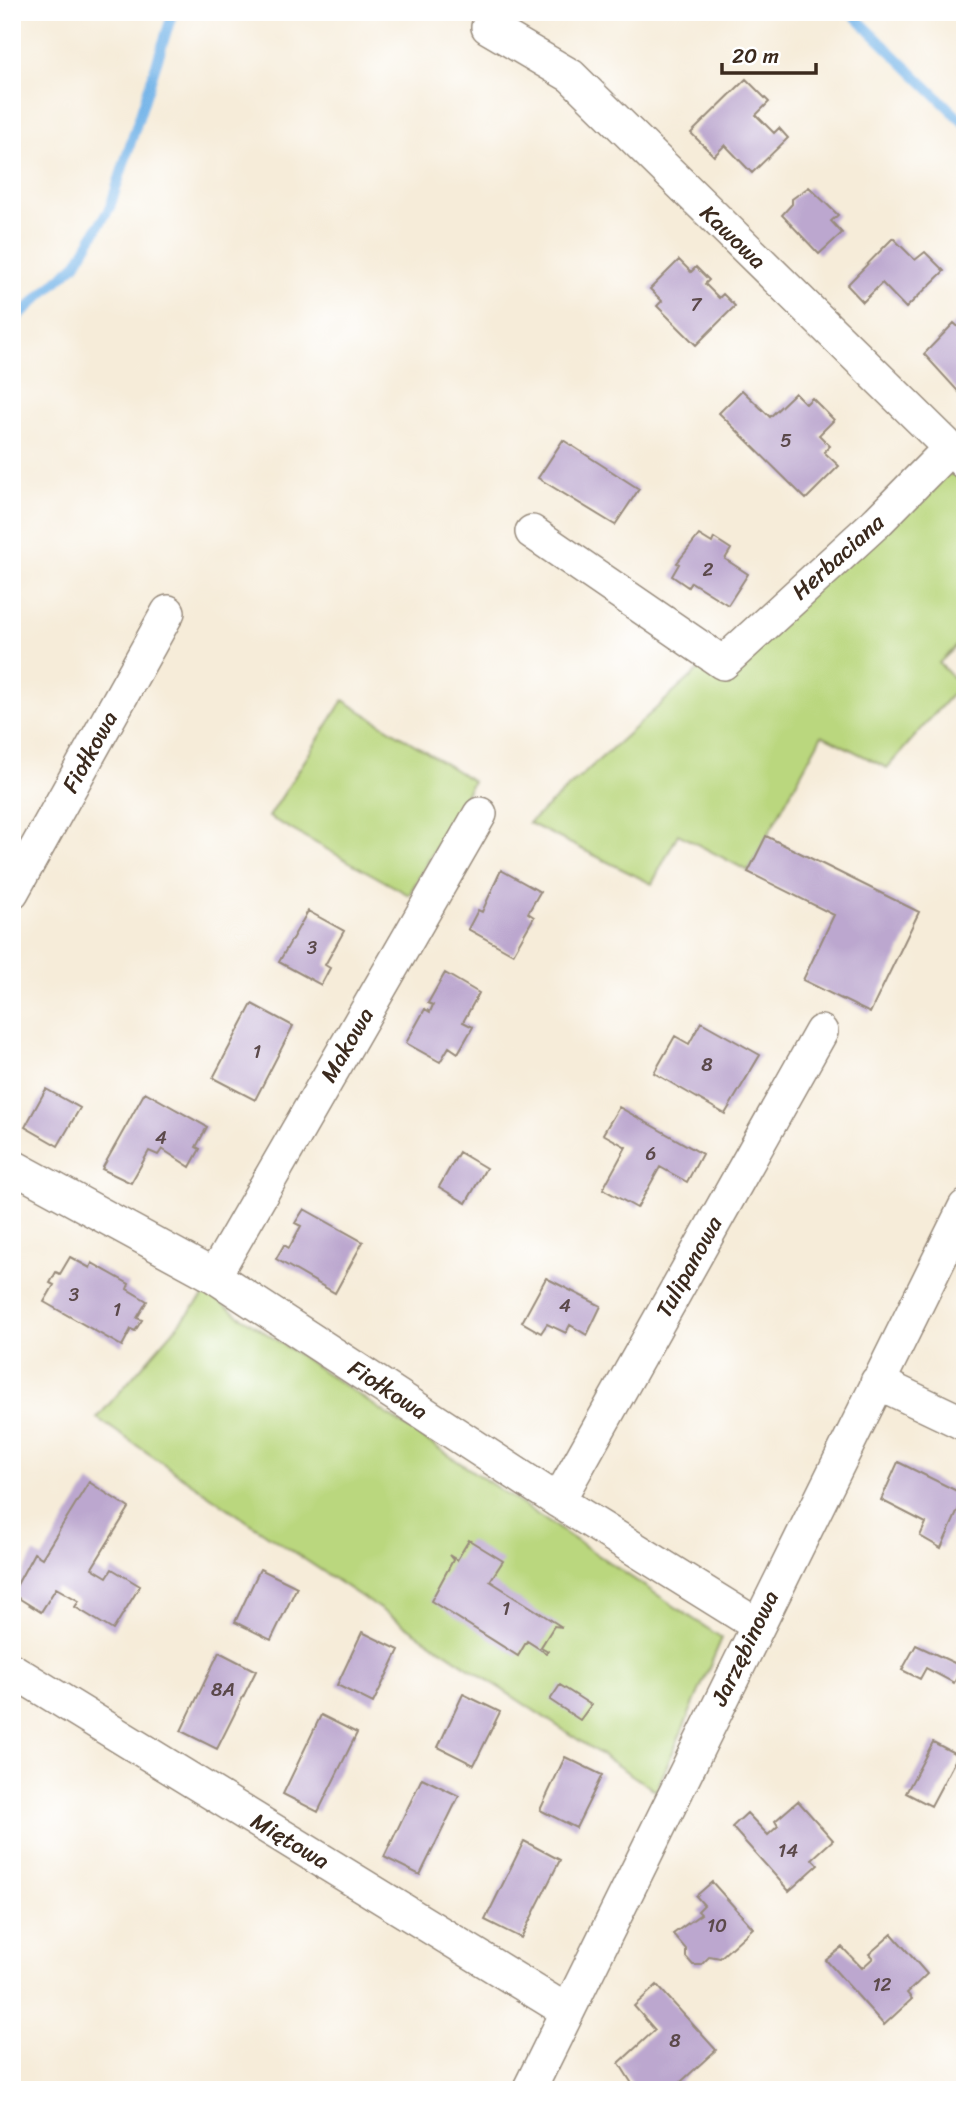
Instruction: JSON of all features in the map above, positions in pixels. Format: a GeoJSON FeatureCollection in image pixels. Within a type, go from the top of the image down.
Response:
{"type":"FeatureCollection","features":[{"type":"Feature","properties":{"kind":"street","name":"Kawowa"},"geometry":{"type":"LineString","coordinates":[[488,27],[571,76],[958,456]]}},
{"type":"Feature","properties":{"kind":"street","name":"Herbaciana"},"geometry":{"type":"LineString","coordinates":[[532,532],[723,663],[878,521],[958,456]]}},
{"type":"Feature","properties":{"kind":"street","name":"Fiołkowa"},"geometry":{"type":"LineString","coordinates":[[12,892],[168,612]]}},
{"type":"Feature","properties":{"kind":"street","name":"Makowa"},"geometry":{"type":"LineString","coordinates":[[214,1276],[480,814]]}},
{"type":"Feature","properties":{"kind":"street","name":"Tulipanowa"},"geometry":{"type":"LineString","coordinates":[[558,1501],[821,1032]]}},
{"type":"Feature","properties":{"kind":"street","name":"Fiołkowa"},"geometry":{"type":"LineString","coordinates":[[12,1167],[214,1276],[558,1501],[757,1625]]}},
{"type":"Feature","properties":{"kind":"street","name":"Jarzębinowa"},"geometry":{"type":"LineString","coordinates":[[529,2090],[965,1207]]}},
{"type":"Feature","properties":{"kind":"street"},"geometry":{"type":"LineString","coordinates":[[877,1382],[965,1424]]}},
{"type":"Feature","properties":{"kind":"street","name":"Miętowa"},"geometry":{"type":"LineString","coordinates":[[12,1671],[567,2011]]}},
{"type":"Feature","properties":{"kind":"green space"},"geometry":{"type":"Polygon","coordinates":[[[954,473],[965,485],[965,638],[939,663],[960,685],[887,768],[822,735],[748,871],[678,834],[652,884],[529,823],[721,650],[937,477],[954,473]]]}},
{"type":"Feature","properties":{"kind":"green space"},"geometry":{"type":"Polygon","coordinates":[[[343,700],[473,781],[409,895],[269,817],[343,700]]]}},
{"type":"Feature","properties":{"kind":"green space"},"geometry":{"type":"Polygon","coordinates":[[[206,1293],[722,1638],[656,1791],[254,1526],[97,1418],[206,1293]]]}},
{"type":"Feature","properties":{"kind":"building"},"geometry":{"type":"Polygon","coordinates":[[[746,79],[769,102],[756,115],[774,133],[779,128],[788,138],[752,173],[725,145],[714,156],[691,133],[746,79]]]}},
{"type":"Feature","properties":{"kind":"building"},"geometry":{"type":"Polygon","coordinates":[[[809,187],[838,215],[831,221],[842,233],[819,254],[782,215],[792,204],[792,199],[809,187]]]}},
{"type":"Feature","properties":{"kind":"building"},"geometry":{"type":"Polygon","coordinates":[[[893,238],[915,260],[925,252],[944,271],[906,308],[882,283],[863,302],[847,285],[893,238]]]}},
{"type":"Feature","properties":{"kind":"building"},"geometry":{"type":"Polygon","coordinates":[[[679,260],[691,272],[696,267],[709,280],[705,284],[719,298],[723,294],[735,306],[696,345],[657,306],[662,301],[650,289],[679,260]]]}},
{"type":"Feature","properties":{"kind":"building"},"geometry":{"type":"Polygon","coordinates":[[[954,323],[965,333],[965,399],[924,354],[954,323]]]}},
{"type":"Feature","properties":{"kind":"building"},"geometry":{"type":"Polygon","coordinates":[[[742,390],[770,417],[795,393],[806,404],[812,398],[834,420],[819,435],[830,446],[824,452],[839,466],[806,499],[719,413],[742,390]]]}},
{"type":"Feature","properties":{"kind":"building"},"geometry":{"type":"Polygon","coordinates":[[[563,440],[639,489],[615,525],[538,478],[563,440]]]}},
{"type":"Feature","properties":{"kind":"building"},"geometry":{"type":"Polygon","coordinates":[[[699,535],[712,543],[714,538],[731,549],[725,559],[748,574],[728,605],[691,582],[688,587],[672,576],[679,564],[677,563],[699,535]]]}},
{"type":"Feature","properties":{"kind":"building"},"geometry":{"type":"Polygon","coordinates":[[[766,836],[919,912],[870,1013],[803,980],[834,915],[748,872],[766,836]]]}},
{"type":"Feature","properties":{"kind":"building"},"geometry":{"type":"Polygon","coordinates":[[[501,870],[540,892],[528,913],[534,917],[513,954],[468,929],[478,910],[482,912],[501,870]]]}},
{"type":"Feature","properties":{"kind":"building"},"geometry":{"type":"Polygon","coordinates":[[[308,911],[344,931],[325,965],[330,968],[321,985],[279,962],[308,911]]]}},
{"type":"Feature","properties":{"kind":"building"},"geometry":{"type":"Polygon","coordinates":[[[445,973],[479,993],[463,1022],[473,1027],[458,1053],[449,1047],[440,1062],[406,1043],[425,1009],[430,1012],[433,1005],[428,1003],[445,973]]]}},
{"type":"Feature","properties":{"kind":"building"},"geometry":{"type":"Polygon","coordinates":[[[252,1004],[293,1026],[255,1100],[213,1078],[252,1004]]]}},
{"type":"Feature","properties":{"kind":"building"},"geometry":{"type":"Polygon","coordinates":[[[701,1022],[760,1055],[725,1114],[654,1073],[675,1036],[689,1044],[701,1022]]]}},
{"type":"Feature","properties":{"kind":"building"},"geometry":{"type":"Polygon","coordinates":[[[46,1089],[80,1108],[58,1146],[25,1127],[46,1089]]]}},
{"type":"Feature","properties":{"kind":"building"},"geometry":{"type":"Polygon","coordinates":[[[145,1092],[207,1127],[196,1147],[200,1149],[190,1167],[162,1149],[158,1155],[149,1151],[131,1183],[102,1169],[145,1092]]]}},
{"type":"Feature","properties":{"kind":"building"},"geometry":{"type":"Polygon","coordinates":[[[619,1107],[702,1154],[687,1182],[660,1167],[637,1208],[603,1189],[626,1147],[603,1134],[619,1107]]]}},
{"type":"Feature","properties":{"kind":"building"},"geometry":{"type":"Polygon","coordinates":[[[459,1152],[486,1168],[466,1203],[439,1187],[459,1152]]]}},
{"type":"Feature","properties":{"kind":"building"},"geometry":{"type":"Polygon","coordinates":[[[304,1209],[363,1242],[335,1293],[276,1259],[284,1245],[289,1248],[301,1226],[295,1223],[304,1209]]]}},
{"type":"Feature","properties":{"kind":"building"},"geometry":{"type":"Polygon","coordinates":[[[70,1257],[90,1268],[92,1263],[129,1284],[127,1289],[147,1301],[137,1318],[142,1320],[135,1331],[131,1329],[122,1346],[44,1302],[54,1285],[50,1283],[56,1272],[60,1274],[70,1257]]]}},
{"type":"Feature","properties":{"kind":"building"},"geometry":{"type":"Polygon","coordinates":[[[546,1278],[601,1306],[587,1335],[570,1325],[566,1333],[547,1324],[541,1333],[522,1322],[546,1278]]]}},
{"type":"Feature","properties":{"kind":"building"},"geometry":{"type":"Polygon","coordinates":[[[898,1462],[965,1495],[941,1548],[920,1536],[926,1523],[881,1500],[898,1462]]]}},
{"type":"Feature","properties":{"kind":"building"},"geometry":{"type":"Polygon","coordinates":[[[89,1482],[129,1508],[92,1568],[107,1577],[112,1569],[140,1586],[113,1630],[75,1607],[79,1601],[56,1588],[41,1612],[12,1594],[34,1553],[42,1558],[89,1482]]]}},
{"type":"Feature","properties":{"kind":"building"},"geometry":{"type":"Polygon","coordinates":[[[469,1540],[503,1561],[490,1581],[562,1627],[554,1626],[541,1647],[548,1651],[546,1653],[527,1641],[518,1656],[431,1601],[453,1560],[449,1555],[457,1560],[469,1540]]]}},
{"type":"Feature","properties":{"kind":"building"},"geometry":{"type":"Polygon","coordinates":[[[260,1569],[297,1587],[271,1640],[235,1622],[260,1569]]]}},
{"type":"Feature","properties":{"kind":"building"},"geometry":{"type":"Polygon","coordinates":[[[362,1632],[399,1650],[373,1703],[337,1685],[362,1632]]]}},
{"type":"Feature","properties":{"kind":"building"},"geometry":{"type":"Polygon","coordinates":[[[916,1645],[963,1667],[954,1683],[926,1668],[920,1679],[902,1670],[916,1645]]]}},
{"type":"Feature","properties":{"kind":"building"},"geometry":{"type":"Polygon","coordinates":[[[219,1652],[256,1671],[217,1749],[181,1731],[219,1652]]]}},
{"type":"Feature","properties":{"kind":"building"},"geometry":{"type":"Polygon","coordinates":[[[560,1685],[591,1705],[580,1720],[550,1700],[560,1685]]]}},
{"type":"Feature","properties":{"kind":"building"},"geometry":{"type":"Polygon","coordinates":[[[463,1694],[500,1712],[474,1765],[438,1747],[463,1694]]]}},
{"type":"Feature","properties":{"kind":"building"},"geometry":{"type":"Polygon","coordinates":[[[321,1715],[357,1733],[318,1812],[283,1794],[321,1715]]]}},
{"type":"Feature","properties":{"kind":"building"},"geometry":{"type":"Polygon","coordinates":[[[933,1742],[958,1755],[931,1806],[906,1793],[933,1742]]]}},
{"type":"Feature","properties":{"kind":"building"},"geometry":{"type":"Polygon","coordinates":[[[565,1757],[602,1775],[576,1828],[540,1810],[565,1757]]]}},
{"type":"Feature","properties":{"kind":"building"},"geometry":{"type":"Polygon","coordinates":[[[422,1778],[459,1796],[420,1875],[384,1857],[422,1778]]]}},
{"type":"Feature","properties":{"kind":"building"},"geometry":{"type":"Polygon","coordinates":[[[798,1801],[833,1840],[812,1859],[818,1865],[789,1891],[732,1827],[747,1813],[768,1835],[778,1826],[775,1821],[798,1801]]]}},
{"type":"Feature","properties":{"kind":"building"},"geometry":{"type":"Polygon","coordinates":[[[524,1841],[560,1860],[521,1938],[485,1920],[524,1841]]]}},
{"type":"Feature","properties":{"kind":"building"},"geometry":{"type":"Polygon","coordinates":[[[712,1882],[753,1928],[720,1958],[710,1956],[701,1965],[693,1965],[686,1957],[686,1949],[673,1934],[701,1914],[698,1911],[704,1905],[696,1896],[712,1882]]]}},
{"type":"Feature","properties":{"kind":"building"},"geometry":{"type":"Polygon","coordinates":[[[892,1934],[927,1974],[907,1993],[912,1999],[884,2025],[826,1960],[842,1947],[862,1968],[873,1958],[869,1954],[892,1934]]]}},
{"type":"Feature","properties":{"kind":"building"},"geometry":{"type":"Polygon","coordinates":[[[657,1985],[716,2050],[672,2090],[655,2090],[650,2084],[645,2090],[636,2090],[619,2063],[655,2030],[634,2006],[657,1985]]]}},
{"type":"Feature","properties":{"kind":"waterway"},"geometry":{"type":"LineString","coordinates":[[12,322],[77,263],[110,207],[173,12]]}},
{"type":"Feature","properties":{"kind":"waterway"},"geometry":{"type":"LineString","coordinates":[[850,12],[965,124]]}}]}
